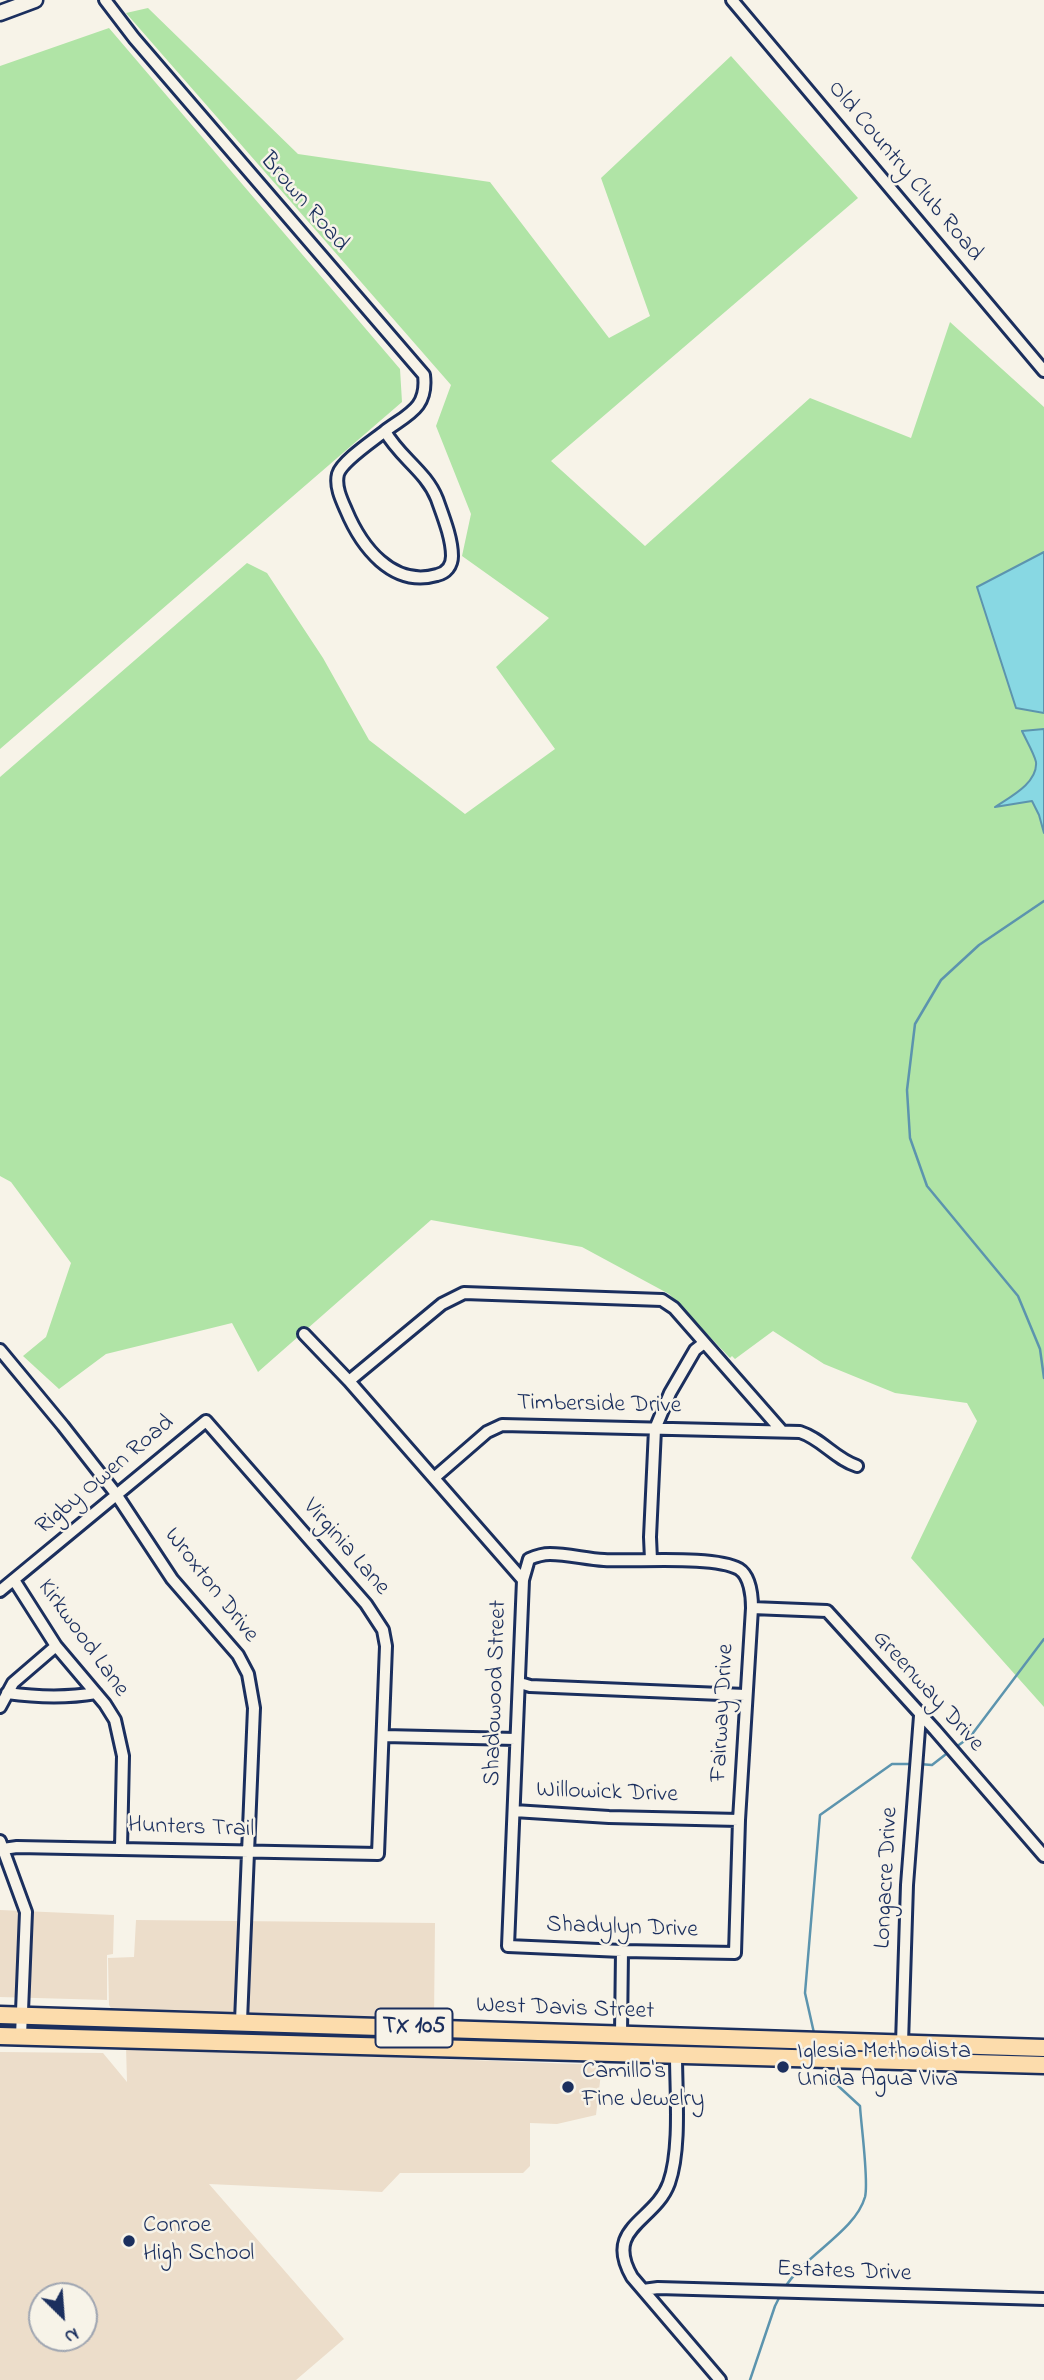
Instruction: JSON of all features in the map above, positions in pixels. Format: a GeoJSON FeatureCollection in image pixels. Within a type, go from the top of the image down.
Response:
{"type":"FeatureCollection","features":[{"type":"Feature","properties":{"kind":"main road","name":"West Davis Street"},"geometry":{"type":"LineString","coordinates":[[0,2015],[1044,2048]]}},
{"type":"Feature","properties":{"kind":"main road"},"geometry":{"type":"LineString","coordinates":[[177,2040],[193,2034],[292,2036],[301,2032],[306,2024]]}},
{"type":"Feature","properties":{"kind":"main road"},"geometry":{"type":"LineString","coordinates":[[396,2047],[406,2036],[478,2037],[494,2031]]}},
{"type":"Feature","properties":{"kind":"main road"},"geometry":{"type":"LineString","coordinates":[[529,2050],[542,2045],[608,2046],[619,2040],[621,2034]]}},
{"type":"Feature","properties":{"kind":"main road","name":"West Davis Street"},"geometry":{"type":"LineString","coordinates":[[0,2036],[1044,2065]]}},
{"type":"Feature","properties":{"kind":"main road"},"geometry":{"type":"LineString","coordinates":[[676,2055],[678,2048],[684,2044],[752,2045],[771,2039]]}},
{"type":"Feature","properties":{"kind":"main road"},"geometry":{"type":"LineString","coordinates":[[802,2059],[815,2052],[891,2054],[898,2051],[902,2043]]}},
{"type":"Feature","properties":{"kind":"street"},"geometry":{"type":"LineString","coordinates":[[0,13],[35,0]]}},
{"type":"Feature","properties":{"kind":"street","name":"Brown Road"},"geometry":{"type":"LineString","coordinates":[[105,0],[134,38],[424,375],[426,391],[419,405],[345,463],[338,472],[339,492],[360,537],[383,563],[401,575],[416,578],[441,574],[449,567],[452,557],[436,497],[429,483],[395,447],[386,432]]}},
{"type":"Feature","properties":{"kind":"street","name":"Old Country Club Road"},"geometry":{"type":"LineString","coordinates":[[732,0],[1044,371]]}},
{"type":"Feature","properties":{"kind":"street"},"geometry":{"type":"LineString","coordinates":[[349,1381],[442,1304],[464,1293],[662,1300],[674,1308],[781,1430]]}},
{"type":"Feature","properties":{"kind":"street","name":"Shadowood Street"},"geometry":{"type":"LineString","coordinates":[[304,1334],[349,1381],[523,1580],[508,1946]]}},
{"type":"Feature","properties":{"kind":"street"},"geometry":{"type":"LineString","coordinates":[[523,1580],[529,1559],[539,1555],[651,1560],[655,1429],[670,1393],[695,1350],[704,1343]]}},
{"type":"Feature","properties":{"kind":"street","name":"Wroxton Drive"},"geometry":{"type":"LineString","coordinates":[[0,1350],[116,1494],[172,1579],[239,1655],[248,1674],[254,1707],[241,2021]]}},
{"type":"Feature","properties":{"kind":"street","name":"Rigby Owen Road"},"geometry":{"type":"LineString","coordinates":[[0,1591],[206,1421]]}},
{"type":"Feature","properties":{"kind":"street","name":"Virginia Lane"},"geometry":{"type":"LineString","coordinates":[[206,1421],[376,1616],[383,1630],[386,1646],[384,1736],[378,1854]]}},
{"type":"Feature","properties":{"kind":"street","name":"Timberside Drive"},"geometry":{"type":"LineString","coordinates":[[433,1478],[487,1432],[502,1426],[800,1432],[813,1436],[847,1463],[857,1466]]}},
{"type":"Feature","properties":{"kind":"street","name":"Fairway Drive"},"geometry":{"type":"LineString","coordinates":[[651,1560],[725,1564],[741,1570],[752,1597],[739,1820],[735,1953]]}},
{"type":"Feature","properties":{"kind":"street","name":"Kirkwood Lane"},"geometry":{"type":"LineString","coordinates":[[14,1580],[56,1646],[115,1720],[122,1747],[121,1848]]}},
{"type":"Feature","properties":{"kind":"street","name":"Greenway Drive"},"geometry":{"type":"LineString","coordinates":[[752,1608],[827,1611],[1044,1856]]}},
{"type":"Feature","properties":{"kind":"street"},"geometry":{"type":"LineString","coordinates":[[0,1707],[13,1683],[56,1646]]}},
{"type":"Feature","properties":{"kind":"street"},"geometry":{"type":"LineString","coordinates":[[520,1683],[530,1686],[746,1695]]}},
{"type":"Feature","properties":{"kind":"street"},"geometry":{"type":"LineString","coordinates":[[7,1693],[28,1696],[96,1693]]}},
{"type":"Feature","properties":{"kind":"street","name":"Longacre Drive"},"geometry":{"type":"LineString","coordinates":[[902,2043],[907,1885],[920,1716]]}},
{"type":"Feature","properties":{"kind":"street"},"geometry":{"type":"LineString","coordinates":[[384,1736],[516,1739]]}},
{"type":"Feature","properties":{"kind":"street","name":"Willowick Drive"},"geometry":{"type":"LineString","coordinates":[[514,1811],[609,1817],[739,1820]]}},
{"type":"Feature","properties":{"kind":"street"},"geometry":{"type":"LineString","coordinates":[[2,1845],[26,1912],[21,2036]]}},
{"type":"Feature","properties":{"kind":"street","name":"Hunters Trail"},"geometry":{"type":"LineString","coordinates":[[2,1845],[378,1854]]}},
{"type":"Feature","properties":{"kind":"street","name":"Shadylyn Drive"},"geometry":{"type":"LineString","coordinates":[[508,1946],[735,1953]]}},
{"type":"Feature","properties":{"kind":"street"},"geometry":{"type":"LineString","coordinates":[[621,2034],[622,1951]]}},
{"type":"Feature","properties":{"kind":"street"},"geometry":{"type":"LineString","coordinates":[[676,2055],[675,2158],[669,2183],[662,2198],[634,2224],[624,2240],[622,2251],[624,2264],[643,2290],[720,2380]]}},
{"type":"Feature","properties":{"kind":"street","name":"Estates Drive"},"geometry":{"type":"LineString","coordinates":[[643,2290],[657,2288],[1044,2299]]}},
{"type":"Feature","properties":{"kind":"shaded area"},"geometry":{"type":"Polygon","coordinates":[[[0,1910],[114,1915],[113,1954],[107,1955],[107,2000],[0,1997],[0,1910]]]}},
{"type":"Feature","properties":{"kind":"shaded area"},"geometry":{"type":"Polygon","coordinates":[[[136,1920],[435,1923],[434,2019],[112,2010],[109,2005],[108,1958],[134,1957],[136,1920]]]}},
{"type":"Feature","properties":{"kind":"shaded area"},"geometry":{"type":"Polygon","coordinates":[[[126,2047],[602,2065],[596,2115],[557,2124],[530,2123],[530,2166],[523,2173],[400,2173],[382,2192],[209,2184],[344,2339],[296,2380],[0,2380],[0,2052],[103,2053],[127,2082],[126,2047]]]}},
{"type":"Feature","properties":{"kind":"green space"},"geometry":{"type":"Polygon","coordinates":[[[148,8],[298,154],[490,182],[609,338],[650,316],[601,178],[731,56],[858,198],[551,461],[645,546],[810,398],[911,438],[950,322],[1044,407],[1044,1707],[911,1558],[977,1421],[967,1403],[895,1393],[824,1364],[773,1331],[735,1359],[732,1356],[730,1358],[669,1294],[582,1247],[431,1220],[258,1372],[232,1323],[106,1354],[59,1389],[23,1356],[46,1337],[71,1263],[11,1182],[0,1176],[0,777],[247,563],[267,573],[323,658],[369,740],[465,814],[555,749],[496,667],[549,618],[462,556],[471,514],[436,426],[451,385],[126,13],[148,8]]]}},
{"type":"Feature","properties":{"kind":"green space"},"geometry":{"type":"Polygon","coordinates":[[[109,28],[400,369],[402,402],[0,749],[0,66],[109,28]]]}},
{"type":"Feature","properties":{"kind":"water"},"geometry":{"type":"Polygon","coordinates":[[[1044,552],[1044,713],[1016,708],[977,587],[1044,552]]]}},
{"type":"Feature","properties":{"kind":"water"},"geometry":{"type":"Polygon","coordinates":[[[1044,729],[1044,833],[1032,801],[995,807],[1022,789],[1033,776],[1036,762],[1022,731],[1044,729]]]}},
{"type":"Feature","properties":{"kind":"waterway"},"geometry":{"type":"LineString","coordinates":[[1044,901],[979,945],[941,980],[915,1024],[907,1090],[910,1138],[927,1186],[1018,1296],[1040,1349],[1044,1378]]}},
{"type":"Feature","properties":{"kind":"waterway"},"geometry":{"type":"LineString","coordinates":[[956,1747],[970,1737],[1044,1639]]}},
{"type":"Feature","properties":{"kind":"waterway"},"geometry":{"type":"LineString","coordinates":[[919,1764],[932,1765],[950,1751]]}},
{"type":"Feature","properties":{"kind":"waterway"},"geometry":{"type":"LineString","coordinates":[[814,2033],[805,1993],[820,1815],[892,1764],[913,1764]]}},
{"type":"Feature","properties":{"kind":"waterway"},"geometry":{"type":"LineString","coordinates":[[784,2289],[804,2265],[851,2221],[865,2197],[860,2106],[835,2083],[832,2074]]}},
{"type":"Feature","properties":{"kind":"waterway"},"geometry":{"type":"LineString","coordinates":[[750,2380],[781,2294]]}},
{"type":"Feature","properties":{"kind":"place","name":"Iglesia Methodista Unida Agua Viva"},"geometry":{"type":"Point","coordinates":[783,2067]}},
{"type":"Feature","properties":{"kind":"place","name":"Camillo's Fine Jewelry"},"geometry":{"type":"Point","coordinates":[568,2087]}},
{"type":"Feature","properties":{"kind":"place","name":"Conroe High School"},"geometry":{"type":"Point","coordinates":[129,2241]}}]}
